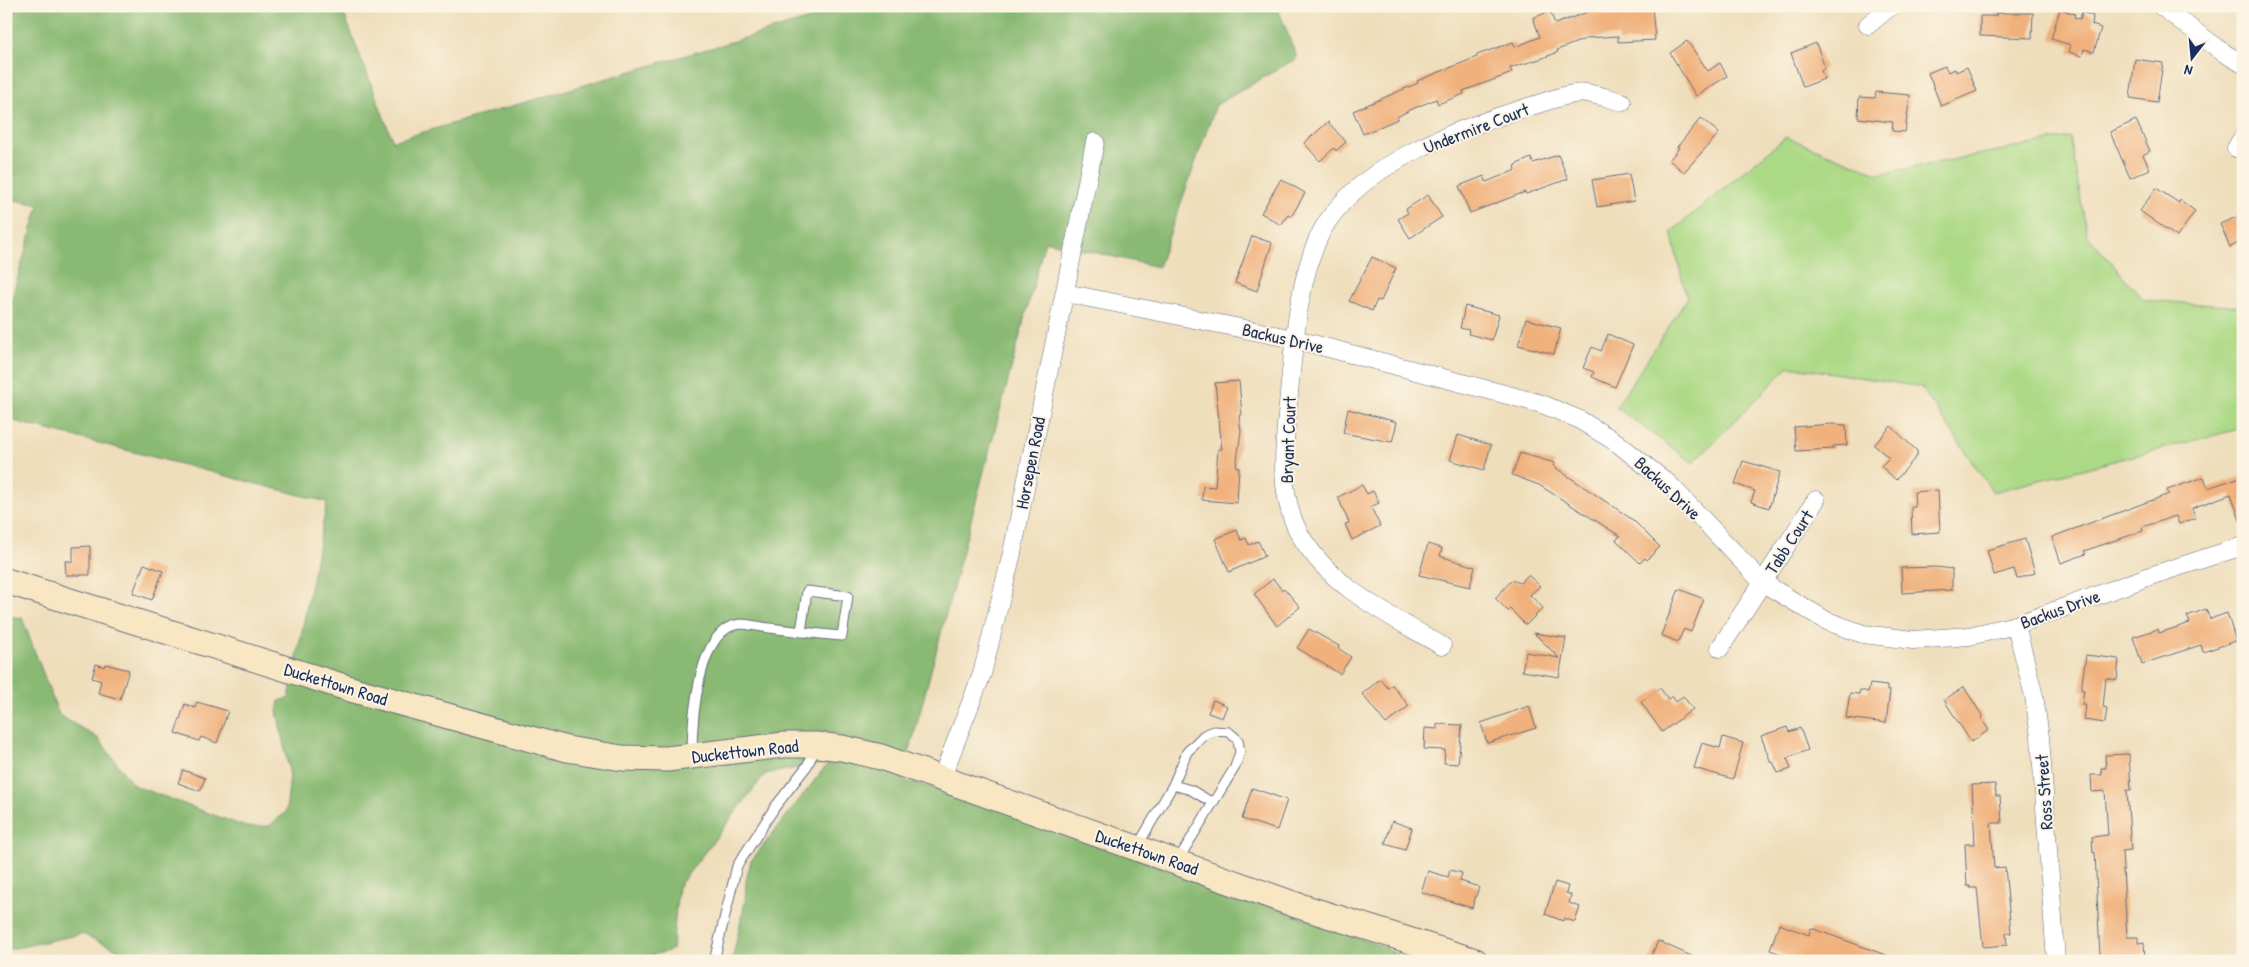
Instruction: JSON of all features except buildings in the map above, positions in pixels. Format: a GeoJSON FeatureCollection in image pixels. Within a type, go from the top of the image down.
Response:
{"type":"FeatureCollection","features":[{"type":"Feature","properties":{"kind":"street"},"geometry":{"type":"LineString","coordinates":[[1868,25],[1890,6]]}},
{"type":"Feature","properties":{"kind":"street"},"geometry":{"type":"LineString","coordinates":[[2161,6],[2224,53],[2243,64]]}},
{"type":"Feature","properties":{"kind":"street","name":"Undermire Court"},"geometry":{"type":"LineString","coordinates":[[1294,339],[1310,261],[1318,241],[1328,222],[1346,200],[1364,183],[1391,164],[1439,139],[1506,114],[1567,95],[1585,93],[1622,102]]}},
{"type":"Feature","properties":{"kind":"street","name":"Horsepen Road"},"geometry":{"type":"LineString","coordinates":[[942,777],[984,665],[1012,553],[1095,142]]}},
{"type":"Feature","properties":{"kind":"street","name":"Backus Drive"},"geometry":{"type":"LineString","coordinates":[[1065,293],[1294,339],[1542,404],[1578,419],[1616,442],[1670,485],[1763,583],[1827,621],[1864,634],[1889,638],[1943,640],[2016,626],[2150,576],[2243,546]]}},
{"type":"Feature","properties":{"kind":"street","name":"Bryant Court"},"geometry":{"type":"LineString","coordinates":[[1294,339],[1284,453],[1285,487],[1289,510],[1299,533],[1334,578],[1367,601],[1442,646]]}},
{"type":"Feature","properties":{"kind":"street","name":"Tabb Court"},"geometry":{"type":"LineString","coordinates":[[1720,648],[1816,500]]}},
{"type":"Feature","properties":{"kind":"street","name":"Duckettown Road"},"geometry":{"type":"LineString","coordinates":[[6,580],[327,682],[544,744],[622,758],[692,757],[774,746],[818,745],[868,753],[903,763],[1341,920],[1475,961]]}},
{"type":"Feature","properties":{"kind":"street","name":"Ross Street"},"geometry":{"type":"LineString","coordinates":[[2016,626],[2034,696],[2040,737],[2056,961]]}},
{"type":"Feature","properties":{"kind":"lane"},"geometry":{"type":"LineString","coordinates":[[692,757],[692,727],[698,687],[710,648],[720,632],[738,624],[801,632],[842,636],[848,596],[807,591],[801,632]]}},
{"type":"Feature","properties":{"kind":"lane"},"geometry":{"type":"LineString","coordinates":[[1136,848],[1173,785],[1187,752],[1204,735],[1214,731],[1229,732],[1238,740],[1240,752],[1235,767],[1176,862]]}},
{"type":"Feature","properties":{"kind":"lane"},"geometry":{"type":"LineString","coordinates":[[714,961],[738,866],[775,807],[807,766],[818,745]]}},
{"type":"Feature","properties":{"kind":"lane"},"geometry":{"type":"LineString","coordinates":[[1173,785],[1190,790],[1213,803]]}},
{"type":"Feature","properties":{"kind":"green space"},"geometry":{"type":"Polygon","coordinates":[[[6,6],[341,6],[393,141],[854,6],[1277,6],[1297,58],[1216,105],[1158,267],[1045,241],[902,780],[965,796],[1378,945],[1411,961],[732,961],[745,902],[746,881],[751,861],[829,762],[765,774],[678,887],[672,950],[631,961],[145,961],[82,934],[6,950],[6,616],[22,618],[59,715],[98,738],[133,785],[246,827],[269,826],[286,812],[290,776],[277,711],[279,701],[289,698],[327,502],[6,419],[6,317],[39,205],[6,198],[6,6]]]}},
{"type":"Feature","properties":{"kind":"green space"},"geometry":{"type":"Polygon","coordinates":[[[1786,137],[1879,174],[2070,137],[2087,235],[2144,300],[2243,307],[2243,428],[1993,492],[1921,387],[1789,366],[1693,463],[1616,407],[1687,299],[1671,232],[1786,137]]]}}]}
